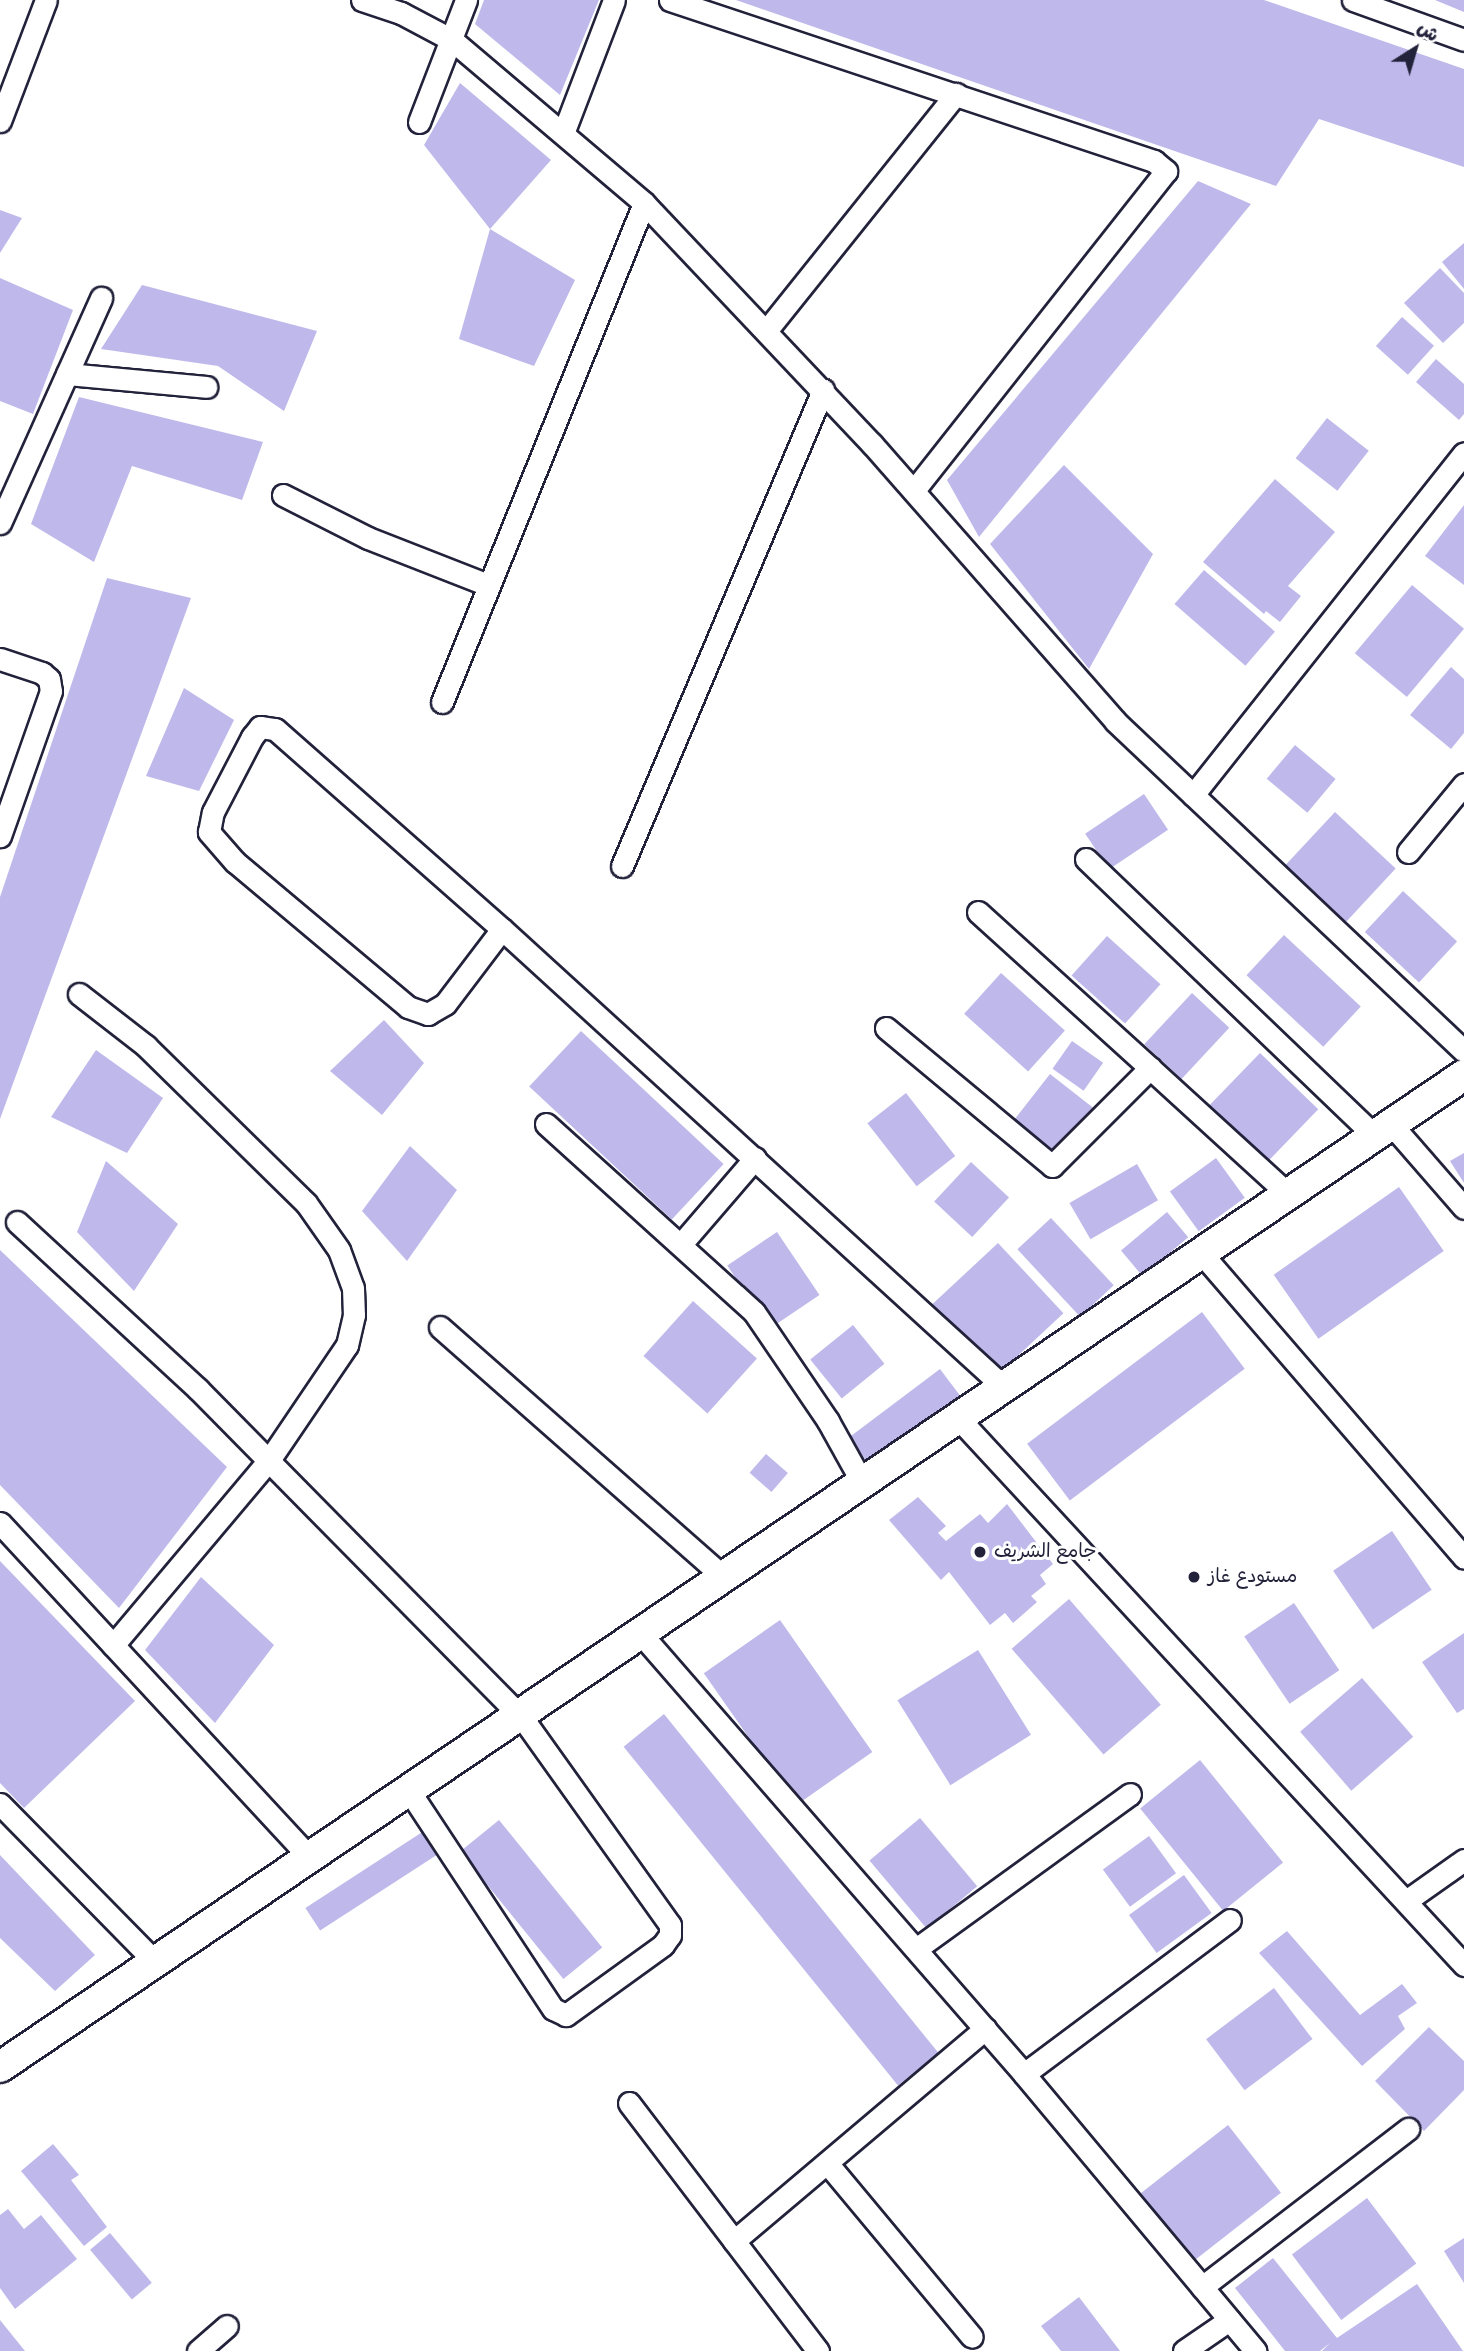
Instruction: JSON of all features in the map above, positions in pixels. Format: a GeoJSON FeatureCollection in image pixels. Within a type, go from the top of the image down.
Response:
{"type":"FeatureCollection","features":[{"type":"Feature","properties":{"kind":"main road"},"geometry":{"type":"LineString","coordinates":[[6,2055],[155,1962],[410,1793],[1464,1075]]}},
{"type":"Feature","properties":{"kind":"street"},"geometry":{"type":"LineString","coordinates":[[0,121],[46,0]]}},
{"type":"Feature","properties":{"kind":"street"},"geometry":{"type":"LineString","coordinates":[[362,0],[401,13],[452,40],[564,131],[644,203],[823,390],[914,490],[1097,703],[1464,1051]]}},
{"type":"Feature","properties":{"kind":"street"},"geometry":{"type":"LineString","coordinates":[[419,122],[466,0]]}},
{"type":"Feature","properties":{"kind":"street"},"geometry":{"type":"LineString","coordinates":[[564,131],[614,0]]}},
{"type":"Feature","properties":{"kind":"street"},"geometry":{"type":"LineString","coordinates":[[670,0],[1162,165],[1166,174],[914,490]]}},
{"type":"Feature","properties":{"kind":"street"},"geometry":{"type":"LineString","coordinates":[[1353,0],[1464,40]]}},
{"type":"Feature","properties":{"kind":"street"},"geometry":{"type":"LineString","coordinates":[[766,331],[956,94]]}},
{"type":"Feature","properties":{"kind":"street"},"geometry":{"type":"LineString","coordinates":[[442,702],[644,203]]}},
{"type":"Feature","properties":{"kind":"street"},"geometry":{"type":"LineString","coordinates":[[0,523],[100,298]]}},
{"type":"Feature","properties":{"kind":"street"},"geometry":{"type":"LineString","coordinates":[[67,374],[206,387]]}},
{"type":"Feature","properties":{"kind":"street"},"geometry":{"type":"LineString","coordinates":[[622,866],[823,390]]}},
{"type":"Feature","properties":{"kind":"street"},"geometry":{"type":"LineString","coordinates":[[1193,795],[1464,453]]}},
{"type":"Feature","properties":{"kind":"street"},"geometry":{"type":"LineString","coordinates":[[283,495],[368,538],[488,585]]}},
{"type":"Feature","properties":{"kind":"street"},"geometry":{"type":"LineString","coordinates":[[0,659],[42,673],[49,679],[51,691],[0,836]]}},
{"type":"Feature","properties":{"kind":"street"},"geometry":{"type":"LineString","coordinates":[[502,929],[445,1004],[428,1014],[408,1007],[235,862],[209,832],[213,812],[252,737],[260,727],[275,729],[502,929],[1005,1388]]}},
{"type":"Feature","properties":{"kind":"street"},"geometry":{"type":"LineString","coordinates":[[1408,852],[1464,784]]}},
{"type":"Feature","properties":{"kind":"street"},"geometry":{"type":"LineString","coordinates":[[1086,859],[1383,1130],[1464,1208]]}},
{"type":"Feature","properties":{"kind":"street"},"geometry":{"type":"LineString","coordinates":[[978,912],[1289,1195]]}},
{"type":"Feature","properties":{"kind":"street"},"geometry":{"type":"LineString","coordinates":[[79,994],[146,1046],[306,1203],[339,1250],[353,1288],[354,1315],[347,1345],[269,1460],[113,1645]]}},
{"type":"Feature","properties":{"kind":"street"},"geometry":{"type":"LineString","coordinates":[[886,1028],[1052,1166],[1150,1068]]}},
{"type":"Feature","properties":{"kind":"street"},"geometry":{"type":"LineString","coordinates":[[546,1124],[682,1243],[771,1334],[863,1484]]}},
{"type":"Feature","properties":{"kind":"street"},"geometry":{"type":"LineString","coordinates":[[682,1243],[755,1158]]}},
{"type":"Feature","properties":{"kind":"street"},"geometry":{"type":"LineString","coordinates":[[17,1222],[269,1460],[521,1716],[670,1925],[663,1945],[566,2015],[552,2009],[410,1793]]}},
{"type":"Feature","properties":{"kind":"street"},"geometry":{"type":"LineString","coordinates":[[1202,1254],[1464,1559]]}},
{"type":"Feature","properties":{"kind":"street"},"geometry":{"type":"LineString","coordinates":[[440,1327],[725,1578]]}},
{"type":"Feature","properties":{"kind":"street"},"geometry":{"type":"LineString","coordinates":[[959,1419],[1464,1965]]}},
{"type":"Feature","properties":{"kind":"street"},"geometry":{"type":"LineString","coordinates":[[0,1523],[310,1858]]}},
{"type":"Feature","properties":{"kind":"street"},"geometry":{"type":"LineString","coordinates":[[641,1634],[1024,2074],[1256,2351]]}},
{"type":"Feature","properties":{"kind":"street"},"geometry":{"type":"LineString","coordinates":[[916,1949],[1130,1794]]}},
{"type":"Feature","properties":{"kind":"street"},"geometry":{"type":"LineString","coordinates":[[0,1804],[155,1962]]}},
{"type":"Feature","properties":{"kind":"street"},"geometry":{"type":"LineString","coordinates":[[1406,1901],[1464,1860]]}},
{"type":"Feature","properties":{"kind":"street"},"geometry":{"type":"LineString","coordinates":[[1024,2074],[1230,1920]]}},
{"type":"Feature","properties":{"kind":"street"},"geometry":{"type":"LineString","coordinates":[[734,2241],[985,2029]]}},
{"type":"Feature","properties":{"kind":"street"},"geometry":{"type":"LineString","coordinates":[[629,2103],[818,2351]]}},
{"type":"Feature","properties":{"kind":"street"},"geometry":{"type":"LineString","coordinates":[[1202,2287],[1408,2129]]}},
{"type":"Feature","properties":{"kind":"street"},"geometry":{"type":"LineString","coordinates":[[827,2163],[972,2337]]}},
{"type":"Feature","properties":{"kind":"street"},"geometry":{"type":"LineString","coordinates":[[1184,2351],[1229,2320]]}},
{"type":"Feature","properties":{"kind":"street"},"geometry":{"type":"LineString","coordinates":[[198,2351],[227,2326]]}},
{"type":"Feature","properties":{"kind":"building"},"geometry":{"type":"Polygon","coordinates":[[[484,0],[599,0],[560,95],[475,24],[484,0]]]}},
{"type":"Feature","properties":{"kind":"building"},"geometry":{"type":"Polygon","coordinates":[[[736,0],[1264,0],[1464,69],[1464,167],[1319,119],[1276,186],[736,0]]]}},
{"type":"Feature","properties":{"kind":"building"},"geometry":{"type":"Polygon","coordinates":[[[1435,0],[1464,0],[1464,12],[1435,0]]]}},
{"type":"Feature","properties":{"kind":"building"},"geometry":{"type":"Polygon","coordinates":[[[460,83],[551,160],[490,229],[424,145],[460,83]]]}},
{"type":"Feature","properties":{"kind":"building"},"geometry":{"type":"Polygon","coordinates":[[[1198,181],[1251,204],[979,537],[947,480],[1198,181]]]}},
{"type":"Feature","properties":{"kind":"building"},"geometry":{"type":"Polygon","coordinates":[[[0,210],[22,218],[0,253],[0,210]]]}},
{"type":"Feature","properties":{"kind":"building"},"geometry":{"type":"Polygon","coordinates":[[[490,229],[575,280],[534,366],[459,339],[490,229]]]}},
{"type":"Feature","properties":{"kind":"building"},"geometry":{"type":"Polygon","coordinates":[[[1464,243],[1464,289],[1442,262],[1464,243]]]}},
{"type":"Feature","properties":{"kind":"building"},"geometry":{"type":"Polygon","coordinates":[[[1440,268],[1464,293],[1464,323],[1443,343],[1404,303],[1440,268]]]}},
{"type":"Feature","properties":{"kind":"building"},"geometry":{"type":"Polygon","coordinates":[[[0,278],[73,310],[33,414],[0,401],[0,278]]]}},
{"type":"Feature","properties":{"kind":"building"},"geometry":{"type":"Polygon","coordinates":[[[142,285],[317,331],[284,411],[218,366],[101,349],[142,285]]]}},
{"type":"Feature","properties":{"kind":"building"},"geometry":{"type":"Polygon","coordinates":[[[1402,317],[1434,346],[1408,375],[1376,346],[1402,317]]]}},
{"type":"Feature","properties":{"kind":"building"},"geometry":{"type":"Polygon","coordinates":[[[1436,359],[1464,384],[1464,414],[1459,420],[1416,382],[1436,359]]]}},
{"type":"Feature","properties":{"kind":"building"},"geometry":{"type":"Polygon","coordinates":[[[79,397],[263,442],[242,500],[132,466],[94,562],[31,524],[79,397]]]}},
{"type":"Feature","properties":{"kind":"building"},"geometry":{"type":"Polygon","coordinates":[[[1327,418],[1369,451],[1337,491],[1296,458],[1327,418]]]}},
{"type":"Feature","properties":{"kind":"building"},"geometry":{"type":"Polygon","coordinates":[[[1064,465],[1153,554],[1089,669],[990,544],[1064,465]]]}},
{"type":"Feature","properties":{"kind":"building"},"geometry":{"type":"Polygon","coordinates":[[[1275,479],[1335,532],[1288,586],[1301,596],[1280,622],[1266,611],[1264,614],[1203,562],[1275,479]]]}},
{"type":"Feature","properties":{"kind":"building"},"geometry":{"type":"Polygon","coordinates":[[[1464,505],[1464,585],[1425,556],[1464,505]]]}},
{"type":"Feature","properties":{"kind":"building"},"geometry":{"type":"Polygon","coordinates":[[[1204,570],[1275,632],[1245,666],[1174,604],[1204,570]]]}},
{"type":"Feature","properties":{"kind":"building"},"geometry":{"type":"Polygon","coordinates":[[[107,578],[191,598],[0,1119],[0,897],[107,578]]]}},
{"type":"Feature","properties":{"kind":"building"},"geometry":{"type":"Polygon","coordinates":[[[1412,585],[1464,629],[1407,697],[1355,653],[1412,585]]]}},
{"type":"Feature","properties":{"kind":"building"},"geometry":{"type":"Polygon","coordinates":[[[1451,667],[1464,679],[1464,733],[1451,749],[1410,715],[1451,667]]]}},
{"type":"Feature","properties":{"kind":"building"},"geometry":{"type":"Polygon","coordinates":[[[184,688],[234,720],[199,791],[146,776],[184,688]]]}},
{"type":"Feature","properties":{"kind":"building"},"geometry":{"type":"Polygon","coordinates":[[[1295,745],[1336,779],[1307,813],[1267,779],[1295,745]]]}},
{"type":"Feature","properties":{"kind":"building"},"geometry":{"type":"Polygon","coordinates":[[[1144,794],[1168,830],[1109,869],[1085,834],[1144,794]]]}},
{"type":"Feature","properties":{"kind":"building"},"geometry":{"type":"Polygon","coordinates":[[[1335,812],[1396,869],[1343,925],[1282,868],[1335,812]]]}},
{"type":"Feature","properties":{"kind":"building"},"geometry":{"type":"Polygon","coordinates":[[[1403,891],[1457,941],[1419,982],[1365,932],[1403,891]]]}},
{"type":"Feature","properties":{"kind":"building"},"geometry":{"type":"Polygon","coordinates":[[[1284,935],[1361,1007],[1323,1047],[1246,975],[1284,935]]]}},
{"type":"Feature","properties":{"kind":"building"},"geometry":{"type":"Polygon","coordinates":[[[1107,936],[1161,984],[1125,1024],[1072,975],[1107,936]]]}},
{"type":"Feature","properties":{"kind":"building"},"geometry":{"type":"Polygon","coordinates":[[[1001,973],[1065,1031],[1028,1071],[964,1014],[1001,973]]]}},
{"type":"Feature","properties":{"kind":"building"},"geometry":{"type":"Polygon","coordinates":[[[1192,993],[1229,1028],[1182,1079],[1144,1044],[1192,993]]]}},
{"type":"Feature","properties":{"kind":"building"},"geometry":{"type":"Polygon","coordinates":[[[384,1020],[424,1063],[382,1115],[330,1071],[384,1020]]]}},
{"type":"Feature","properties":{"kind":"building"},"geometry":{"type":"Polygon","coordinates":[[[581,1031],[724,1164],[672,1220],[529,1087],[581,1031]]]}},
{"type":"Feature","properties":{"kind":"building"},"geometry":{"type":"Polygon","coordinates":[[[1072,1041],[1103,1063],[1084,1091],[1052,1069],[1072,1041]]]}},
{"type":"Feature","properties":{"kind":"building"},"geometry":{"type":"Polygon","coordinates":[[[96,1050],[163,1098],[127,1153],[51,1117],[96,1050]]]}},
{"type":"Feature","properties":{"kind":"building"},"geometry":{"type":"Polygon","coordinates":[[[1260,1053],[1318,1109],[1264,1165],[1206,1109],[1260,1053]]]}},
{"type":"Feature","properties":{"kind":"building"},"geometry":{"type":"Polygon","coordinates":[[[1050,1074],[1096,1110],[1057,1159],[1011,1124],[1050,1074]]]}},
{"type":"Feature","properties":{"kind":"building"},"geometry":{"type":"Polygon","coordinates":[[[906,1093],[955,1156],[917,1186],[867,1123],[906,1093]]]}},
{"type":"Feature","properties":{"kind":"building"},"geometry":{"type":"Polygon","coordinates":[[[410,1146],[457,1190],[407,1261],[362,1211],[410,1146]]]}},
{"type":"Feature","properties":{"kind":"building"},"geometry":{"type":"Polygon","coordinates":[[[1464,1153],[1464,1183],[1450,1161],[1464,1153]]]}},
{"type":"Feature","properties":{"kind":"building"},"geometry":{"type":"Polygon","coordinates":[[[1216,1158],[1245,1198],[1199,1231],[1170,1192],[1216,1158]]]}},
{"type":"Feature","properties":{"kind":"building"},"geometry":{"type":"Polygon","coordinates":[[[106,1161],[178,1224],[134,1291],[77,1232],[106,1161]]]}},
{"type":"Feature","properties":{"kind":"building"},"geometry":{"type":"Polygon","coordinates":[[[971,1162],[1009,1197],[972,1237],[934,1201],[971,1162]]]}},
{"type":"Feature","properties":{"kind":"building"},"geometry":{"type":"Polygon","coordinates":[[[1137,1164],[1158,1200],[1090,1239],[1069,1203],[1137,1164]]]}},
{"type":"Feature","properties":{"kind":"building"},"geometry":{"type":"Polygon","coordinates":[[[1399,1187],[1444,1251],[1318,1339],[1274,1275],[1399,1187]]]}},
{"type":"Feature","properties":{"kind":"building"},"geometry":{"type":"Polygon","coordinates":[[[1167,1212],[1188,1237],[1142,1276],[1121,1251],[1167,1212]]]}},
{"type":"Feature","properties":{"kind":"building"},"geometry":{"type":"Polygon","coordinates":[[[1051,1218],[1114,1285],[1080,1317],[1017,1249],[1051,1218]]]}},
{"type":"Feature","properties":{"kind":"building"},"geometry":{"type":"Polygon","coordinates":[[[777,1232],[819,1295],[770,1329],[727,1266],[777,1232]]]}},
{"type":"Feature","properties":{"kind":"building"},"geometry":{"type":"Polygon","coordinates":[[[998,1243],[1063,1313],[997,1375],[931,1305],[998,1243]]]}},
{"type":"Feature","properties":{"kind":"building"},"geometry":{"type":"Polygon","coordinates":[[[0,1250],[227,1467],[119,1608],[0,1485],[0,1250]]]}},
{"type":"Feature","properties":{"kind":"building"},"geometry":{"type":"Polygon","coordinates":[[[693,1301],[757,1359],[707,1414],[643,1356],[693,1301]]]}},
{"type":"Feature","properties":{"kind":"building"},"geometry":{"type":"Polygon","coordinates":[[[1202,1312],[1245,1369],[1070,1501],[1027,1444],[1202,1312]]]}},
{"type":"Feature","properties":{"kind":"building"},"geometry":{"type":"Polygon","coordinates":[[[853,1325],[884,1364],[842,1398],[810,1360],[853,1325]]]}},
{"type":"Feature","properties":{"kind":"building"},"geometry":{"type":"Polygon","coordinates":[[[940,1369],[961,1397],[870,1466],[849,1438],[940,1369]]]}},
{"type":"Feature","properties":{"kind":"building"},"geometry":{"type":"Polygon","coordinates":[[[766,1454],[788,1473],[771,1492],[750,1473],[766,1454]]]}},
{"type":"Feature","properties":{"kind":"building","name":"جامع الشريف"},"geometry":{"type":"Polygon","coordinates":[[[918,1497],[946,1526],[938,1533],[946,1541],[980,1514],[988,1523],[1007,1504],[1053,1564],[1040,1575],[1046,1584],[1031,1596],[1037,1602],[1013,1623],[1005,1613],[990,1625],[949,1572],[941,1580],[889,1520],[918,1497]]]}},
{"type":"Feature","properties":{"kind":"building"},"geometry":{"type":"Polygon","coordinates":[[[1392,1531],[1432,1590],[1373,1630],[1333,1571],[1392,1531]]]}},
{"type":"Feature","properties":{"kind":"building"},"geometry":{"type":"Polygon","coordinates":[[[0,1561],[135,1701],[24,1808],[0,1783],[0,1561]]]}},
{"type":"Feature","properties":{"kind":"building"},"geometry":{"type":"Polygon","coordinates":[[[201,1577],[274,1645],[215,1723],[145,1650],[201,1577]]]}},
{"type":"Feature","properties":{"kind":"building"},"geometry":{"type":"Polygon","coordinates":[[[1069,1599],[1161,1705],[1103,1755],[1012,1649],[1069,1599]]]}},
{"type":"Feature","properties":{"kind":"building"},"geometry":{"type":"Polygon","coordinates":[[[1294,1603],[1339,1670],[1290,1704],[1244,1637],[1294,1603]]]}},
{"type":"Feature","properties":{"kind":"building"},"geometry":{"type":"Polygon","coordinates":[[[780,1620],[872,1752],[796,1805],[704,1673],[780,1620]]]}},
{"type":"Feature","properties":{"kind":"building"},"geometry":{"type":"Polygon","coordinates":[[[1464,1633],[1464,1709],[1457,1713],[1422,1662],[1464,1633]]]}},
{"type":"Feature","properties":{"kind":"building"},"geometry":{"type":"Polygon","coordinates":[[[978,1650],[1031,1735],[950,1785],[897,1700],[978,1650]]]}},
{"type":"Feature","properties":{"kind":"building"},"geometry":{"type":"Polygon","coordinates":[[[1362,1678],[1413,1737],[1351,1791],[1300,1732],[1362,1678]]]}},
{"type":"Feature","properties":{"kind":"building"},"geometry":{"type":"Polygon","coordinates":[[[664,1714],[938,2053],[898,2086],[624,1747],[664,1714]]]}},
{"type":"Feature","properties":{"kind":"building"},"geometry":{"type":"Polygon","coordinates":[[[1200,1760],[1283,1863],[1223,1911],[1140,1808],[1200,1760]]]}},
{"type":"Feature","properties":{"kind":"building"},"geometry":{"type":"Polygon","coordinates":[[[920,1818],[977,1886],[927,1929],[869,1860],[920,1818]]]}},
{"type":"Feature","properties":{"kind":"building"},"geometry":{"type":"Polygon","coordinates":[[[499,1820],[602,1947],[563,1979],[460,1851],[499,1820]]]}},
{"type":"Feature","properties":{"kind":"building"},"geometry":{"type":"Polygon","coordinates":[[[427,1829],[442,1852],[320,1931],[305,1908],[427,1829]]]}},
{"type":"Feature","properties":{"kind":"building"},"geometry":{"type":"Polygon","coordinates":[[[1149,1836],[1176,1873],[1130,1907],[1103,1870],[1149,1836]]]}},
{"type":"Feature","properties":{"kind":"building"},"geometry":{"type":"Polygon","coordinates":[[[0,1855],[95,1955],[55,1991],[0,1938],[0,1855]]]}},
{"type":"Feature","properties":{"kind":"building"},"geometry":{"type":"Polygon","coordinates":[[[1184,1875],[1212,1913],[1157,1953],[1129,1915],[1184,1875]]]}},
{"type":"Feature","properties":{"kind":"building"},"geometry":{"type":"Polygon","coordinates":[[[1287,1931],[1360,2015],[1402,1984],[1417,2003],[1398,2016],[1405,2029],[1362,2066],[1259,1953],[1287,1931]]]}},
{"type":"Feature","properties":{"kind":"building"},"geometry":{"type":"Polygon","coordinates":[[[1274,1988],[1313,2039],[1245,2090],[1206,2039],[1274,1988]]]}},
{"type":"Feature","properties":{"kind":"building"},"geometry":{"type":"Polygon","coordinates":[[[1429,2027],[1464,2061],[1464,2090],[1424,2131],[1375,2081],[1429,2027]]]}},
{"type":"Feature","properties":{"kind":"building"},"geometry":{"type":"Polygon","coordinates":[[[1228,2125],[1281,2193],[1193,2262],[1140,2194],[1228,2125]]]}},
{"type":"Feature","properties":{"kind":"building"},"geometry":{"type":"Polygon","coordinates":[[[53,2144],[79,2175],[71,2180],[107,2227],[84,2246],[21,2171],[53,2144]]]}},
{"type":"Feature","properties":{"kind":"building"},"geometry":{"type":"Polygon","coordinates":[[[1367,2198],[1416,2263],[1341,2320],[1292,2255],[1367,2198]]]}},
{"type":"Feature","properties":{"kind":"building"},"geometry":{"type":"Polygon","coordinates":[[[8,2209],[24,2229],[41,2215],[77,2259],[15,2309],[0,2288],[0,2215],[8,2209]]]}},
{"type":"Feature","properties":{"kind":"building"},"geometry":{"type":"Polygon","coordinates":[[[110,2233],[152,2283],[132,2300],[90,2250],[110,2233]]]}},
{"type":"Feature","properties":{"kind":"building"},"geometry":{"type":"Polygon","coordinates":[[[1464,2238],[1464,2283],[1444,2251],[1464,2238]]]}},
{"type":"Feature","properties":{"kind":"building"},"geometry":{"type":"Polygon","coordinates":[[[1273,2258],[1337,2338],[1417,2284],[1463,2351],[1322,2351],[1330,2343],[1320,2351],[1285,2351],[1235,2288],[1273,2258]]]}},
{"type":"Feature","properties":{"kind":"building"},"geometry":{"type":"Polygon","coordinates":[[[1079,2297],[1120,2351],[1061,2351],[1041,2326],[1079,2297]]]}},
{"type":"Feature","properties":{"kind":"building"},"geometry":{"type":"Polygon","coordinates":[[[0,2320],[25,2351],[0,2351],[0,2320]]]}},
{"type":"Feature","properties":{"kind":"place","name":"جامع الشريف"},"geometry":{"type":"Point","coordinates":[980,1552]}},
{"type":"Feature","properties":{"kind":"place","name":"مستودع غاز"},"geometry":{"type":"Point","coordinates":[1194,1577]}}]}
